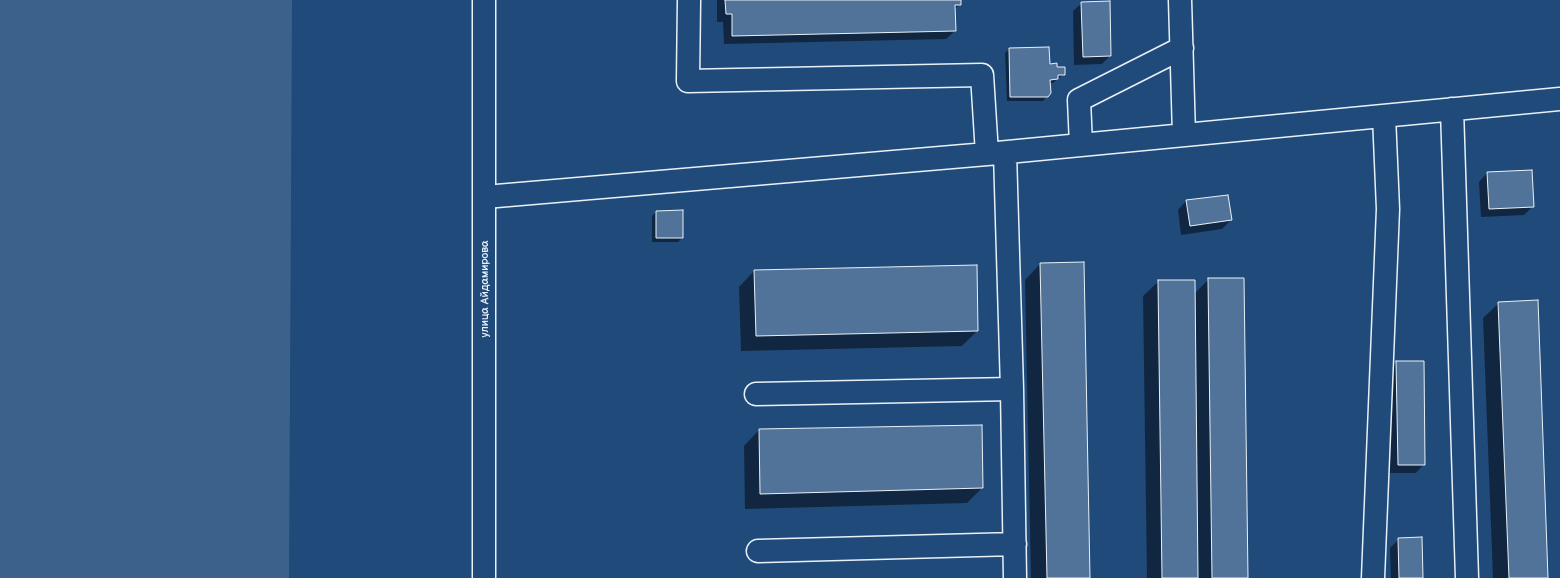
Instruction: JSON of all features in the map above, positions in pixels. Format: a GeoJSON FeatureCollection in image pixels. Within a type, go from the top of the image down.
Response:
{"type":"FeatureCollection","features":[{"type":"Feature","properties":{"kind":"main road","name":"улица Айдамирова"},"geometry":{"type":"LineString","coordinates":[[484,0],[484,578]]}},
{"type":"Feature","properties":{"kind":"main road"},"geometry":{"type":"LineString","coordinates":[[689,0],[688,81],[982,75],[996,154],[1012,389],[1015,578]]}},
{"type":"Feature","properties":{"kind":"main road"},"geometry":{"type":"LineString","coordinates":[[1180,0],[1184,135]]}},
{"type":"Feature","properties":{"kind":"main road"},"geometry":{"type":"LineString","coordinates":[[1081,145],[1079,100],[1182,48]]}},
{"type":"Feature","properties":{"kind":"main road"},"geometry":{"type":"LineString","coordinates":[[485,197],[996,154],[1560,99]]}},
{"type":"Feature","properties":{"kind":"main road"},"geometry":{"type":"LineString","coordinates":[[1452,109],[1467,578]]}},
{"type":"Feature","properties":{"kind":"main road"},"geometry":{"type":"LineString","coordinates":[[1373,578],[1388,209],[1384,116]]}},
{"type":"Feature","properties":{"kind":"main road"},"geometry":{"type":"LineString","coordinates":[[756,394],[1012,389]]}},
{"type":"Feature","properties":{"kind":"main road"},"geometry":{"type":"LineString","coordinates":[[758,551],[1015,544]]}},
{"type":"Feature","properties":{"kind":"shaded area"},"geometry":{"type":"Polygon","coordinates":[[[0,0],[292,0],[289,578],[0,578],[0,0]]]}},
{"type":"Feature","properties":{"kind":"building"},"geometry":{"type":"Polygon","coordinates":[[[725,0],[961,0],[961,5],[955,5],[956,31],[732,36],[732,14],[726,14],[725,0]]]}},
{"type":"Feature","properties":{"kind":"building"},"geometry":{"type":"Polygon","coordinates":[[[1110,1],[1111,56],[1083,57],[1081,2],[1110,1]]]}},
{"type":"Feature","properties":{"kind":"building"},"geometry":{"type":"Polygon","coordinates":[[[1049,47],[1050,64],[1057,63],[1057,67],[1065,67],[1065,75],[1058,75],[1058,79],[1050,80],[1051,93],[1048,97],[1010,97],[1009,48],[1049,47]]]}},
{"type":"Feature","properties":{"kind":"building"},"geometry":{"type":"Polygon","coordinates":[[[1532,170],[1534,207],[1489,209],[1487,172],[1532,170]]]}},
{"type":"Feature","properties":{"kind":"building"},"geometry":{"type":"Polygon","coordinates":[[[1228,195],[1232,220],[1190,226],[1186,200],[1228,195]]]}},
{"type":"Feature","properties":{"kind":"building"},"geometry":{"type":"Polygon","coordinates":[[[683,210],[683,238],[656,238],[656,211],[683,210]]]}},
{"type":"Feature","properties":{"kind":"building"},"geometry":{"type":"Polygon","coordinates":[[[1084,262],[1090,578],[1047,578],[1040,263],[1084,262]]]}},
{"type":"Feature","properties":{"kind":"building"},"geometry":{"type":"Polygon","coordinates":[[[977,265],[978,331],[756,336],[754,270],[977,265]]]}},
{"type":"Feature","properties":{"kind":"building"},"geometry":{"type":"Polygon","coordinates":[[[1208,278],[1244,278],[1248,578],[1212,578],[1208,278]]]}},
{"type":"Feature","properties":{"kind":"building"},"geometry":{"type":"Polygon","coordinates":[[[1158,280],[1195,280],[1198,578],[1162,578],[1158,280]]]}},
{"type":"Feature","properties":{"kind":"building"},"geometry":{"type":"Polygon","coordinates":[[[1538,300],[1548,578],[1509,578],[1498,302],[1538,300]]]}},
{"type":"Feature","properties":{"kind":"building"},"geometry":{"type":"Polygon","coordinates":[[[1396,361],[1424,361],[1425,465],[1398,465],[1396,361]]]}},
{"type":"Feature","properties":{"kind":"building"},"geometry":{"type":"Polygon","coordinates":[[[982,425],[983,488],[760,494],[759,429],[982,425]]]}},
{"type":"Feature","properties":{"kind":"building"},"geometry":{"type":"Polygon","coordinates":[[[1422,537],[1423,578],[1399,578],[1398,538],[1422,537]]]}}]}
